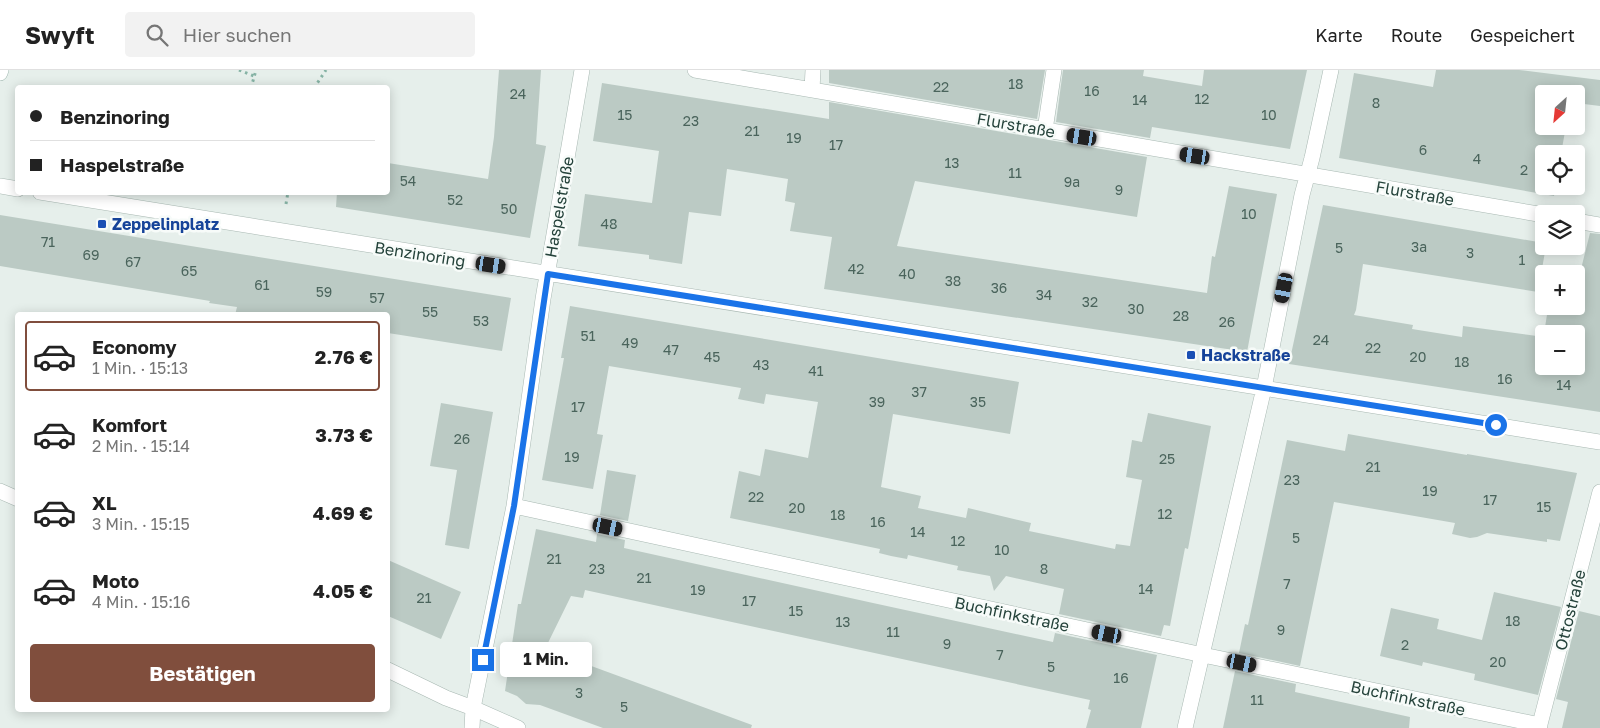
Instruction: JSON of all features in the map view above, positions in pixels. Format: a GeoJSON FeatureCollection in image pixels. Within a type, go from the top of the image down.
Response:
{"type":"FeatureCollection","features":[{"type":"Feature","properties":{"kind":"street","name":"Haspelstraße"},"geometry":{"type":"LineString","coordinates":[[472,728],[473,708],[514,506],[548,274],[582,70]]}},
{"type":"Feature","properties":{"kind":"street","name":"Flurstraße"},"geometry":{"type":"LineString","coordinates":[[695,70],[1535,213]]}},
{"type":"Feature","properties":{"kind":"street"},"geometry":{"type":"LineString","coordinates":[[812,90],[813,70]]}},
{"type":"Feature","properties":{"kind":"street"},"geometry":{"type":"LineString","coordinates":[[1045,130],[1054,70]]}},
{"type":"Feature","properties":{"kind":"street"},"geometry":{"type":"LineString","coordinates":[[1185,728],[1264,388],[1302,195],[1330,70]]}},
{"type":"Feature","properties":{"kind":"street"},"geometry":{"type":"LineString","coordinates":[[0,186],[15,188]]}},
{"type":"Feature","properties":{"kind":"street","name":"Benzinoring"},"geometry":{"type":"LineString","coordinates":[[59,195],[1600,442]]}},
{"type":"Feature","properties":{"kind":"street"},"geometry":{"type":"LineString","coordinates":[[1585,222],[1600,225]]}},
{"type":"Feature","properties":{"kind":"street"},"geometry":{"type":"LineString","coordinates":[[0,491],[15,498]]}},
{"type":"Feature","properties":{"kind":"street","name":"Ottostraße"},"geometry":{"type":"LineString","coordinates":[[1540,727],[1600,492]]}},
{"type":"Feature","properties":{"kind":"street","name":"Buchfinkstraße"},"geometry":{"type":"LineString","coordinates":[[514,506],[1540,727]]}},
{"type":"Feature","properties":{"kind":"street"},"geometry":{"type":"LineString","coordinates":[[390,671],[446,698],[518,728]]}},
{"type":"Feature","properties":{"kind":"path"},"geometry":{"type":"LineString","coordinates":[[239,70],[254,76]]}},
{"type":"Feature","properties":{"kind":"path"},"geometry":{"type":"LineString","coordinates":[[252,85],[256,70]]}},
{"type":"Feature","properties":{"kind":"path"},"geometry":{"type":"LineString","coordinates":[[316,85],[326,70]]}},
{"type":"Feature","properties":{"kind":"path"},"geometry":{"type":"LineString","coordinates":[[286,204],[288,195]]}},
{"type":"Feature","properties":{"kind":"building"},"geometry":{"type":"Polygon","coordinates":[[[499,70],[541,70],[536,144],[546,146],[530,238],[336,207],[337,195],[390,195],[390,163],[488,179],[494,137],[499,70]]]}},
{"type":"Feature","properties":{"kind":"building"},"geometry":{"type":"Polygon","coordinates":[[[829,70],[1045,70],[1037,119],[829,83],[829,70]]]}},
{"type":"Feature","properties":{"kind":"building"},"geometry":{"type":"Polygon","coordinates":[[[1063,70],[1144,70],[1143,76],[1202,86],[1204,70],[1307,70],[1290,149],[1152,127],[1150,138],[1056,122],[1063,70]]]}},
{"type":"Feature","properties":{"kind":"building"},"geometry":{"type":"Polygon","coordinates":[[[1436,70],[1519,70],[1600,80],[1600,106],[1585,104],[1585,85],[1535,85],[1535,135],[1564,135],[1563,145],[1535,145],[1535,193],[1339,158],[1354,73],[1433,87],[1436,70]]]}},
{"type":"Feature","properties":{"kind":"building"},"geometry":{"type":"Polygon","coordinates":[[[602,83],[829,119],[829,102],[1147,157],[1137,217],[915,181],[897,246],[1207,293],[1212,256],[1215,257],[1229,186],[1277,194],[1247,352],[824,289],[832,237],[790,231],[795,203],[785,201],[788,179],[727,169],[721,216],[689,212],[682,264],[649,259],[649,255],[578,246],[585,194],[652,203],[659,151],[593,141],[602,83]]]}},
{"type":"Feature","properties":{"kind":"building"},"geometry":{"type":"Polygon","coordinates":[[[1323,205],[1535,241],[1535,255],[1544,255],[1543,265],[1535,265],[1535,292],[1363,264],[1354,315],[1413,325],[1412,329],[1462,337],[1463,326],[1535,336],[1535,375],[1585,375],[1585,325],[1545,325],[1547,315],[1585,315],[1585,265],[1582,265],[1590,233],[1600,234],[1600,412],[1289,364],[1323,205]]]}},
{"type":"Feature","properties":{"kind":"building"},"geometry":{"type":"Polygon","coordinates":[[[0,215],[511,298],[502,351],[390,333],[390,312],[236,312],[237,307],[209,303],[210,301],[0,266],[0,215]]]}},
{"type":"Feature","properties":{"kind":"building"},"geometry":{"type":"Polygon","coordinates":[[[570,306],[1019,382],[1010,434],[893,414],[881,487],[921,496],[918,508],[966,518],[968,508],[1031,523],[1029,531],[1115,549],[1116,544],[1130,546],[1142,480],[1126,477],[1132,440],[1142,442],[1148,413],[1211,426],[1188,549],[1185,548],[1170,626],[1164,625],[1161,636],[1059,614],[1064,589],[1006,576],[994,591],[990,576],[957,570],[958,566],[908,555],[907,559],[891,556],[879,553],[880,549],[730,518],[739,471],[760,476],[765,449],[808,458],[818,402],[766,394],[764,404],[738,399],[741,388],[609,366],[597,434],[603,435],[593,489],[542,480],[564,358],[561,358],[570,306]]]}},
{"type":"Feature","properties":{"kind":"building"},"geometry":{"type":"Polygon","coordinates":[[[441,403],[493,412],[469,549],[445,545],[457,470],[430,466],[441,403]]]}},
{"type":"Feature","properties":{"kind":"building"},"geometry":{"type":"Polygon","coordinates":[[[1348,434],[1577,473],[1560,541],[1547,539],[1547,542],[1487,533],[1470,538],[1452,534],[1455,523],[1334,502],[1300,666],[1239,653],[1245,624],[1248,625],[1287,440],[1345,451],[1348,434]]]}},
{"type":"Feature","properties":{"kind":"building"},"geometry":{"type":"Polygon","coordinates":[[[607,470],[636,475],[628,521],[600,515],[607,470]]]}},
{"type":"Feature","properties":{"kind":"building"},"geometry":{"type":"Polygon","coordinates":[[[536,529],[596,542],[597,534],[625,540],[624,548],[1053,642],[1055,633],[1157,655],[1141,728],[1086,728],[1091,710],[1088,709],[1090,700],[585,590],[583,598],[571,596],[545,649],[752,725],[751,728],[603,728],[540,705],[526,704],[517,696],[505,691],[518,604],[521,604],[536,529]]]}},
{"type":"Feature","properties":{"kind":"building"},"geometry":{"type":"Polygon","coordinates":[[[390,561],[461,592],[441,639],[390,617],[390,561]]]}},
{"type":"Feature","properties":{"kind":"building"},"geometry":{"type":"Polygon","coordinates":[[[1494,592],[1561,607],[1538,695],[1474,680],[1475,674],[1423,662],[1422,666],[1380,656],[1391,608],[1439,619],[1437,629],[1482,640],[1494,592]]]}},
{"type":"Feature","properties":{"kind":"building"},"geometry":{"type":"Polygon","coordinates":[[[1579,611],[1600,616],[1600,728],[1562,728],[1568,702],[1556,699],[1579,611]]]}},
{"type":"Feature","properties":{"kind":"building"},"geometry":{"type":"Polygon","coordinates":[[[1235,671],[1296,684],[1295,692],[1410,717],[1409,728],[1223,728],[1235,671]]]}},
{"type":"Feature","properties":{"kind":"place","name":"Zeppelinplatz"},"geometry":{"type":"Point","coordinates":[102,224]}},
{"type":"Feature","properties":{"kind":"place","name":"Hackstraße"},"geometry":{"type":"Point","coordinates":[1191,355]}},
{"type":"Feature","properties":{"kind":"route"},"geometry":{"type":"LineString","coordinates":[[483,660],[514,506],[548,274],[1496,425]]}}]}
